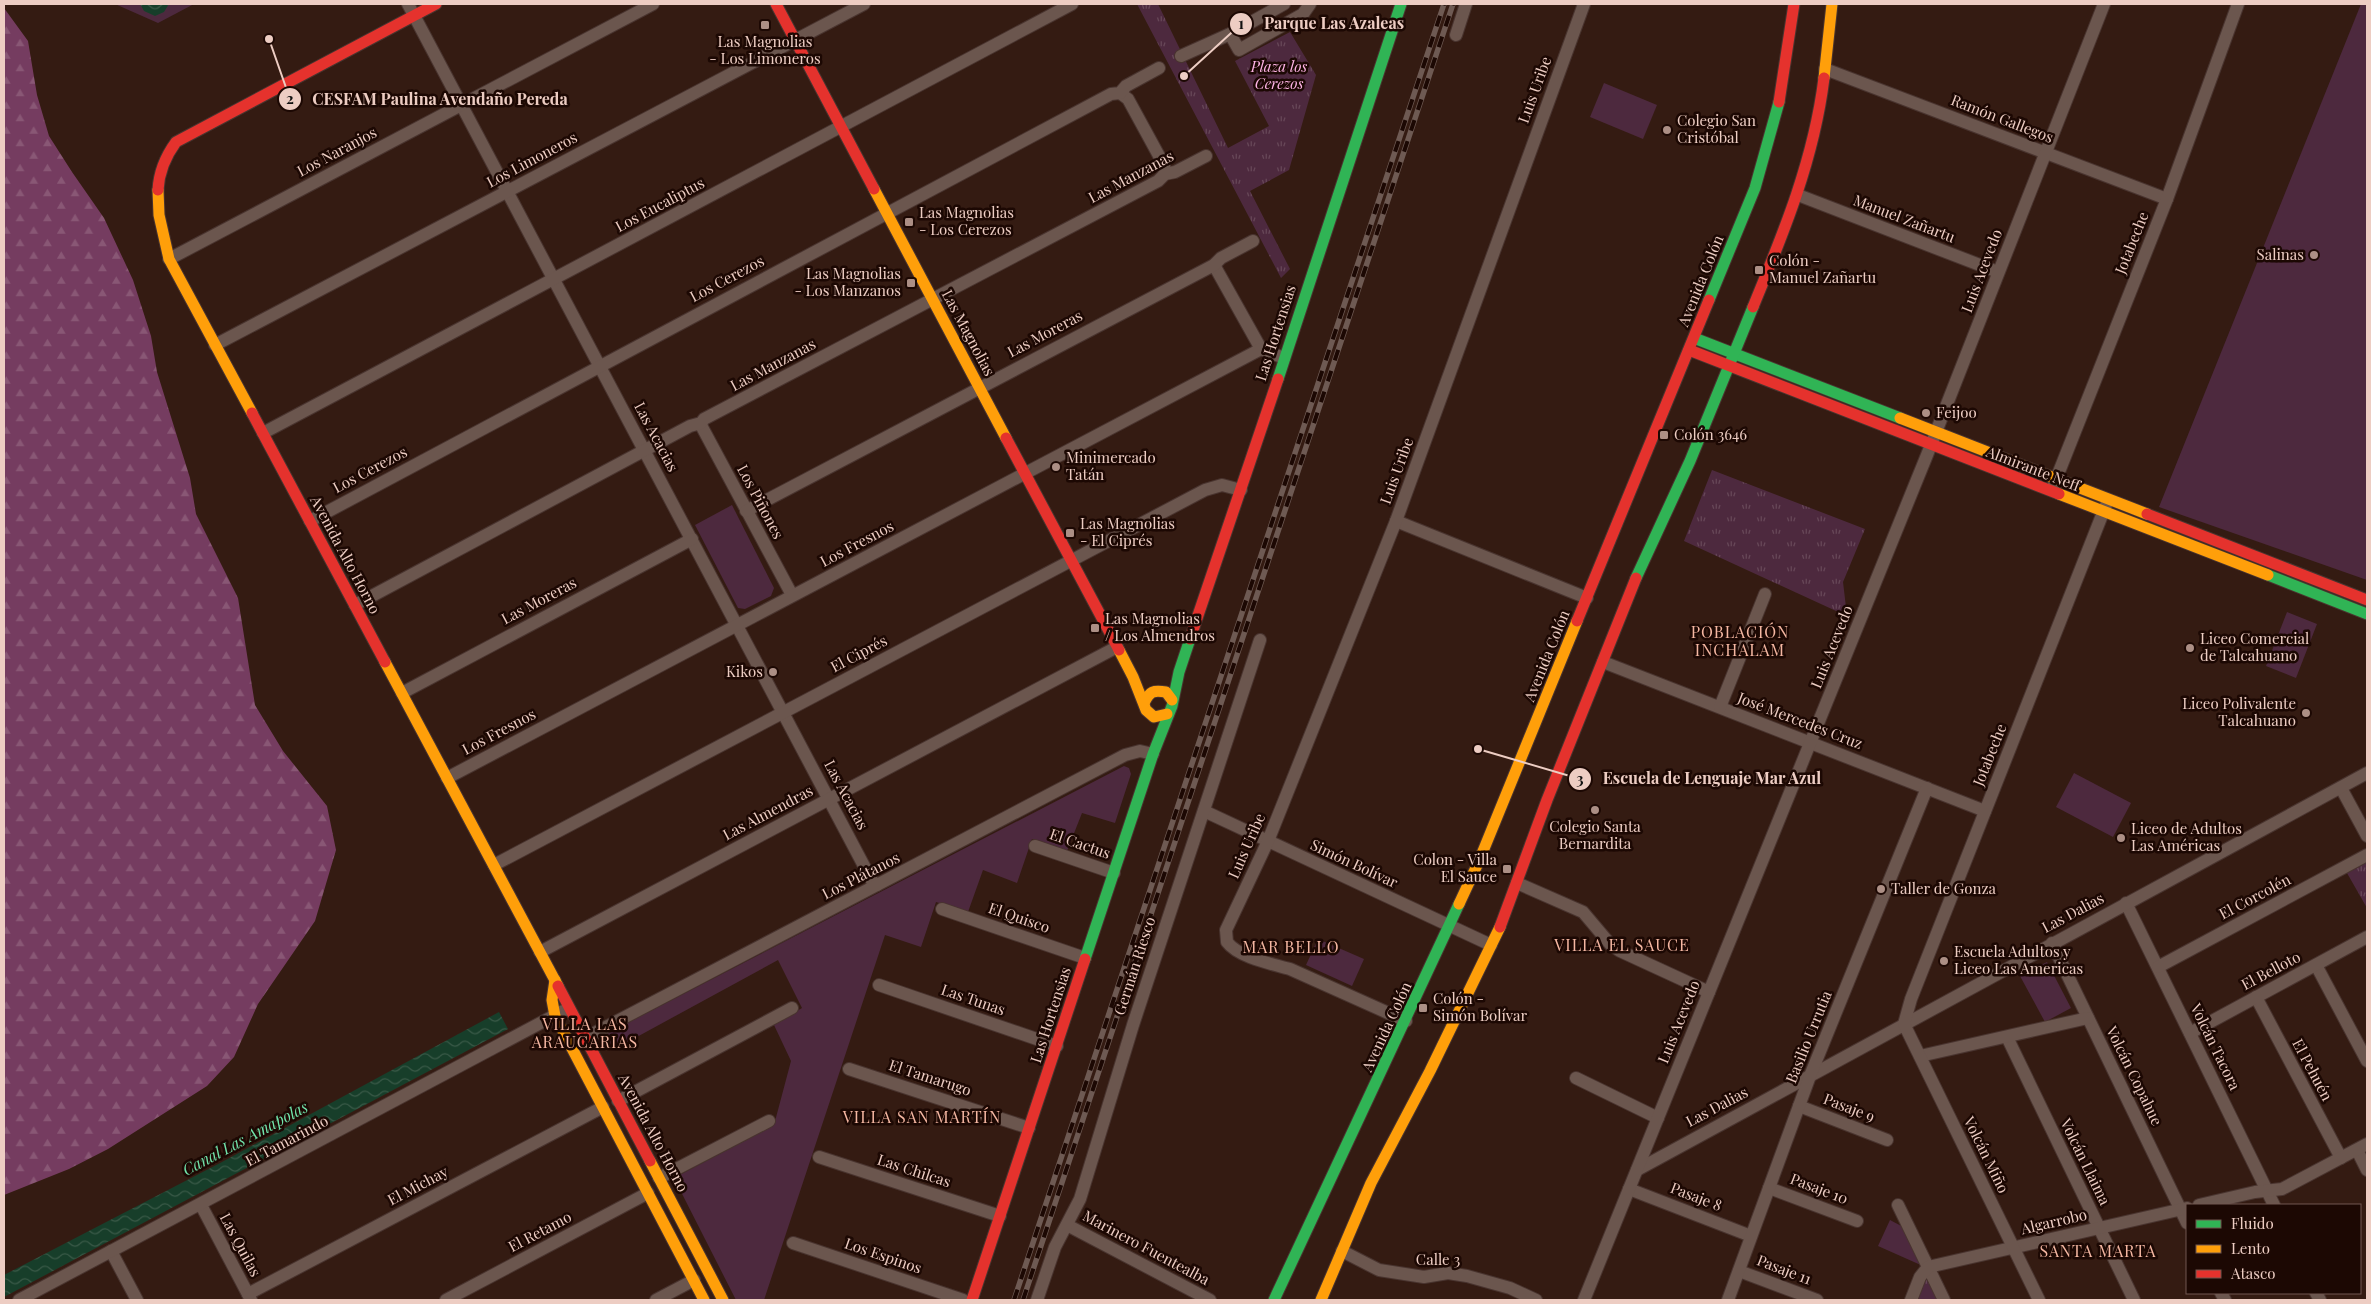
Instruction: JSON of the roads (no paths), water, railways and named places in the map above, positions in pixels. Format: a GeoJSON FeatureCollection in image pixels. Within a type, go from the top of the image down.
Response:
{"type":"FeatureCollection","features":[{"type":"Feature","properties":{"kind":"street","name":"Las Acacias"},"geometry":{"type":"LineString","coordinates":[[408,4],[872,881],[877,884]]}},
{"type":"Feature","properties":{"kind":"street"},"geometry":{"type":"LineString","coordinates":[[414,15],[436,4]]}},
{"type":"Feature","properties":{"kind":"street","name":"Los Naranjos"},"geometry":{"type":"LineString","coordinates":[[169,259],[653,4]]}},
{"type":"Feature","properties":{"kind":"street","name":"Las Magnolias"},"geometry":{"type":"LineString","coordinates":[[776,4],[1133,676],[1144,704]]}},
{"type":"Feature","properties":{"kind":"street","name":"Los Limoneros"},"geometry":{"type":"LineString","coordinates":[[215,345],[864,4]]}},
{"type":"Feature","properties":{"kind":"street","name":"Los Eucaliptus"},"geometry":{"type":"LineString","coordinates":[[263,433],[1072,4]]}},
{"type":"Feature","properties":{"kind":"street"},"geometry":{"type":"LineString","coordinates":[[1181,56],[1230,34],[1284,4]]}},
{"type":"Feature","properties":{"kind":"street"},"geometry":{"type":"LineString","coordinates":[[1230,34],[1238,50],[1303,14],[1310,4]]}},
{"type":"Feature","properties":{"kind":"street","name":"Las Hortensias"},"geometry":{"type":"LineString","coordinates":[[1172,700],[1179,672],[1401,4]]}},
{"type":"Feature","properties":{"kind":"street"},"geometry":{"type":"LineString","coordinates":[[1456,34],[1466,4]]}},
{"type":"Feature","properties":{"kind":"street","name":"Luis Uribe"},"geometry":{"type":"LineString","coordinates":[[1406,1021],[1290,969],[1271,965],[1235,949],[1227,942],[1226,930],[1268,841],[1396,521],[1584,4]]}},
{"type":"Feature","properties":{"kind":"street","name":"Avenida Colón"},"geometry":{"type":"LineString","coordinates":[[1274,1300],[1450,927],[1588,598],[1694,338],[1764,160],[1785,79],[1794,4]]}},
{"type":"Feature","properties":{"kind":"street"},"geometry":{"type":"LineString","coordinates":[[1321,1300],[1371,1183],[1430,1071],[1491,945],[1517,883],[1547,800],[1646,555],[1682,481],[1731,365],[1798,195],[1815,132],[1825,69],[1832,4]]}},
{"type":"Feature","properties":{"kind":"street","name":"Luis Acevedo"},"geometry":{"type":"LineString","coordinates":[[1584,1300],[1931,445],[2104,4]]}},
{"type":"Feature","properties":{"kind":"street","name":"Jotabeche"},"geometry":{"type":"LineString","coordinates":[[2050,492],[2167,199],[2238,4]]}},
{"type":"Feature","properties":{"kind":"street","name":"Avenida Alto Horno"},"geometry":{"type":"LineString","coordinates":[[414,15],[181,138],[171,147],[165,157],[159,188],[159,218],[169,259],[494,865],[723,1300]]}},
{"type":"Feature","properties":{"kind":"street","name":"Los Cerezos"},"geometry":{"type":"LineString","coordinates":[[310,521],[1111,94],[1120,93],[1126,86],[1159,68]]}},
{"type":"Feature","properties":{"kind":"street","name":"Ramón Gallegos"},"geometry":{"type":"LineString","coordinates":[[1825,69],[2167,199]]}},
{"type":"Feature","properties":{"kind":"street"},"geometry":{"type":"LineString","coordinates":[[1120,93],[1126,96],[1164,165],[1165,174]]}},
{"type":"Feature","properties":{"kind":"street","name":"Las Manzanas"},"geometry":{"type":"LineString","coordinates":[[355,605],[690,426],[701,423],[1158,181],[1165,174],[1175,172],[1206,156]]}},
{"type":"Feature","properties":{"kind":"street","name":"Manuel Zañartu"},"geometry":{"type":"LineString","coordinates":[[1798,195],[1998,272]]}},
{"type":"Feature","properties":{"kind":"street","name":"Las Moreras"},"geometry":{"type":"LineString","coordinates":[[746,511],[1214,265],[1221,258],[1253,241]]}},
{"type":"Feature","properties":{"kind":"street"},"geometry":{"type":"LineString","coordinates":[[1214,265],[1261,349],[1284,358]]}},
{"type":"Feature","properties":{"kind":"street","name":"Almirante Neff"},"geometry":{"type":"LineString","coordinates":[[1694,338],[2367,600]]}},
{"type":"Feature","properties":{"kind":"street","name":"Los Fresnos"},"geometry":{"type":"LineString","coordinates":[[447,778],[1261,349]]}},
{"type":"Feature","properties":{"kind":"street","name":"Almirante Neff"},"geometry":{"type":"LineString","coordinates":[[1689,350],[2367,614]]}},
{"type":"Feature","properties":{"kind":"street","name":"Los Piñones"},"geometry":{"type":"LineString","coordinates":[[701,423],[792,596]]}},
{"type":"Feature","properties":{"kind":"street","name":"El Ciprés"},"geometry":{"type":"LineString","coordinates":[[494,865],[1210,487],[1229,485],[1241,490]]}},
{"type":"Feature","properties":{"kind":"street","name":"Jotabeche"},"geometry":{"type":"LineString","coordinates":[[1904,1024],[1911,999],[2109,499]]}},
{"type":"Feature","properties":{"kind":"street"},"geometry":{"type":"LineString","coordinates":[[1396,521],[1588,598]]}},
{"type":"Feature","properties":{"kind":"street","name":"Las Moreras"},"geometry":{"type":"LineString","coordinates":[[402,693],[692,539]]}},
{"type":"Feature","properties":{"kind":"street"},"geometry":{"type":"LineString","coordinates":[[1720,707],[1765,594]]}},
{"type":"Feature","properties":{"kind":"street","name":"Germán Riesco"},"geometry":{"type":"LineString","coordinates":[[1037,1300],[1055,1246],[1080,1199],[1133,1025],[1260,640]]}},
{"type":"Feature","properties":{"kind":"street","name":"Las Almendras"},"geometry":{"type":"LineString","coordinates":[[540,952],[1117,647]]}},
{"type":"Feature","properties":{"kind":"street","name":"José Mercedes Cruz"},"geometry":{"type":"LineString","coordinates":[[1603,662],[1985,811]]}},
{"type":"Feature","properties":{"kind":"street","name":"Las Hortensias"},"geometry":{"type":"LineString","coordinates":[[1158,690],[1179,672]]}},
{"type":"Feature","properties":{"kind":"street","name":"Las Magnolias"},"geometry":{"type":"LineString","coordinates":[[1133,676],[1158,690]]}},
{"type":"Feature","properties":{"kind":"street"},"geometry":{"type":"LineString","coordinates":[[1151,715],[1158,717],[1167,714],[1172,706],[1169,694],[1158,690],[1149,693],[1144,704],[1146,710],[1151,715],[1158,738]]}},
{"type":"Feature","properties":{"kind":"street","name":"Las Hortensias"},"geometry":{"type":"LineString","coordinates":[[972,1300],[1167,714]]}},
{"type":"Feature","properties":{"kind":"street","name":"Los Plátanos"},"geometry":{"type":"LineString","coordinates":[[586,1038],[877,884],[883,884],[1125,755],[1140,751],[1153,754]]}},
{"type":"Feature","properties":{"kind":"street","name":"Las Dalias"},"geometry":{"type":"LineString","coordinates":[[1637,1170],[2052,943],[2367,774]]}},
{"type":"Feature","properties":{"kind":"street","name":"Basilio Urrutia"},"geometry":{"type":"LineString","coordinates":[[1728,1300],[1810,1076],[1927,788]]}},
{"type":"Feature","properties":{"kind":"street"},"geometry":{"type":"LineString","coordinates":[[2341,788],[2367,836]]}},
{"type":"Feature","properties":{"kind":"street","name":"Simón Bolívar"},"geometry":{"type":"LineString","coordinates":[[1204,811],[1491,945]]}},
{"type":"Feature","properties":{"kind":"street","name":"El Cactus"},"geometry":{"type":"LineString","coordinates":[[1035,846],[1114,873]]}},
{"type":"Feature","properties":{"kind":"street","name":"El Corcolén"},"geometry":{"type":"LineString","coordinates":[[2158,968],[2367,855]]}},
{"type":"Feature","properties":{"kind":"street"},"geometry":{"type":"LineString","coordinates":[[1517,883],[1583,912],[1610,944],[1620,951],[1709,992]]}},
{"type":"Feature","properties":{"kind":"street","name":"Volcán Tacora"},"geometry":{"type":"LineString","coordinates":[[2126,903],[2274,1204]]}},
{"type":"Feature","properties":{"kind":"street","name":"El Quisco"},"geometry":{"type":"LineString","coordinates":[[942,909],[1085,958]]}},
{"type":"Feature","properties":{"kind":"street","name":"El Belloto"},"geometry":{"type":"LineString","coordinates":[[2190,1033],[2367,938]]}},
{"type":"Feature","properties":{"kind":"street","name":"Volcán Copahue"},"geometry":{"type":"LineString","coordinates":[[2052,943],[2184,1209]]}},
{"type":"Feature","properties":{"kind":"street"},"geometry":{"type":"LineString","coordinates":[[2316,965],[2367,1061]]}},
{"type":"Feature","properties":{"kind":"street"},"geometry":{"type":"LineString","coordinates":[[555,980],[552,1000],[555,1016],[704,1300]]}},
{"type":"Feature","properties":{"kind":"street","name":"Las Tunas"},"geometry":{"type":"LineString","coordinates":[[879,985],[1056,1046]]}},
{"type":"Feature","properties":{"kind":"street","name":"El Pehuén"},"geometry":{"type":"LineString","coordinates":[[2256,998],[2340,1158]]}},
{"type":"Feature","properties":{"kind":"street","name":"El Tamarindo"},"geometry":{"type":"LineString","coordinates":[[19,1300],[570,1008]]}},
{"type":"Feature","properties":{"kind":"street"},"geometry":{"type":"LineString","coordinates":[[618,1101],[792,1008]]}},
{"type":"Feature","properties":{"kind":"street"},"geometry":{"type":"LineString","coordinates":[[1920,1056],[2088,1018]]}},
{"type":"Feature","properties":{"kind":"street","name":"Volcán Miño"},"geometry":{"type":"LineString","coordinates":[[1904,1024],[2040,1300]]}},
{"type":"Feature","properties":{"kind":"street","name":"Volcán Llaima"},"geometry":{"type":"LineString","coordinates":[[2008,1037],[2134,1300]]}},
{"type":"Feature","properties":{"kind":"street","name":"El Tamarugo"},"geometry":{"type":"LineString","coordinates":[[849,1069],[1029,1128]]}},
{"type":"Feature","properties":{"kind":"street"},"geometry":{"type":"LineString","coordinates":[[1576,1078],[1658,1118]]}},
{"type":"Feature","properties":{"kind":"street","name":"Pasaje 9"},"geometry":{"type":"LineString","coordinates":[[1799,1106],[1887,1140]]}},
{"type":"Feature","properties":{"kind":"street","name":"El Michay"},"geometry":{"type":"LineString","coordinates":[[249,1297],[603,1107]]}},
{"type":"Feature","properties":{"kind":"street"},"geometry":{"type":"LineString","coordinates":[[659,1178],[769,1121]]}},
{"type":"Feature","properties":{"kind":"street"},"geometry":{"type":"LineString","coordinates":[[2203,1204],[2282,1189],[2362,1147],[2367,1170]]}},
{"type":"Feature","properties":{"kind":"street","name":"Las Chilcas"},"geometry":{"type":"LineString","coordinates":[[819,1157],[1000,1216]]}},
{"type":"Feature","properties":{"kind":"street","name":"Pasaje 10"},"geometry":{"type":"LineString","coordinates":[[1769,1188],[1857,1221]]}},
{"type":"Feature","properties":{"kind":"street","name":"Pasaje 8"},"geometry":{"type":"LineString","coordinates":[[1629,1189],[1752,1236]]}},
{"type":"Feature","properties":{"kind":"street","name":"El Retamo"},"geometry":{"type":"LineString","coordinates":[[446,1300],[648,1193]]}},
{"type":"Feature","properties":{"kind":"street","name":"Las Quilas"},"geometry":{"type":"LineString","coordinates":[[201,1205],[249,1297]]}},
{"type":"Feature","properties":{"kind":"street"},"geometry":{"type":"LineString","coordinates":[[1898,1205],[1944,1300]]}},
{"type":"Feature","properties":{"kind":"street","name":"Algarrobo"},"geometry":{"type":"LineString","coordinates":[[1928,1267],[2184,1209]]}},
{"type":"Feature","properties":{"kind":"street","name":"Marinero Fuentealba"},"geometry":{"type":"LineString","coordinates":[[1066,1225],[1210,1300]]}},
{"type":"Feature","properties":{"kind":"street","name":"Los Espinos"},"geometry":{"type":"LineString","coordinates":[[793,1243],[963,1300]]}},
{"type":"Feature","properties":{"kind":"street","name":"Calle 3"},"geometry":{"type":"LineString","coordinates":[[1342,1251],[1379,1270],[1424,1277],[1448,1273],[1467,1276],[1510,1288],[1536,1300]]}},
{"type":"Feature","properties":{"kind":"street"},"geometry":{"type":"LineString","coordinates":[[111,1252],[137,1300]]}},
{"type":"Feature","properties":{"kind":"street"},"geometry":{"type":"LineString","coordinates":[[1911,1300],[1920,1277],[1928,1267]]}},
{"type":"Feature","properties":{"kind":"street","name":"Pasaje 11"},"geometry":{"type":"LineString","coordinates":[[1739,1270],[1817,1300]]}},
{"type":"Feature","properties":{"kind":"street"},"geometry":{"type":"LineString","coordinates":[[656,1300],[694,1280]]}},
{"type":"Feature","properties":{"kind":"water"},"geometry":{"type":"Polygon","coordinates":[[[140,4],[169,4],[164,12],[155,16],[144,11],[140,4]]]}},
{"type":"Feature","properties":{"kind":"water"},"geometry":{"type":"Polygon","coordinates":[[[499,1012],[508,1029],[4,1297],[4,1275],[222,1162],[499,1012]]]}},
{"type":"Feature","properties":{"kind":"railway"},"geometry":{"type":"LineString","coordinates":[[1014,1300],[1444,4]]}},
{"type":"Feature","properties":{"kind":"railway"},"geometry":{"type":"LineString","coordinates":[[1023,1300],[1453,4]]}},
{"type":"Feature","properties":{"kind":"place","name":"Las Magnolias - Los Limoneros"},"geometry":{"type":"Point","coordinates":[765,25]}},
{"type":"Feature","properties":{"kind":"place","name":"CESFAM Paulina Avendaño Pereda"},"geometry":{"type":"Point","coordinates":[269,39]}},
{"type":"Feature","properties":{"kind":"place","name":"Parque Las Azaleas"},"geometry":{"type":"Point","coordinates":[1184,76]}},
{"type":"Feature","properties":{"kind":"place","name":"Colegio San Cristóbal"},"geometry":{"type":"Point","coordinates":[1667,130]}},
{"type":"Feature","properties":{"kind":"place","name":"Las Magnolias - Los Cerezos"},"geometry":{"type":"Point","coordinates":[909,222]}},
{"type":"Feature","properties":{"kind":"place","name":"Salinas"},"geometry":{"type":"Point","coordinates":[2314,255]}},
{"type":"Feature","properties":{"kind":"place","name":"Colón - Manuel Zañartu"},"geometry":{"type":"Point","coordinates":[1759,270]}},
{"type":"Feature","properties":{"kind":"place","name":"Las Magnolias - Los Manzanos"},"geometry":{"type":"Point","coordinates":[911,283]}},
{"type":"Feature","properties":{"kind":"place","name":"Feijoo"},"geometry":{"type":"Point","coordinates":[1926,413]}},
{"type":"Feature","properties":{"kind":"place","name":"Colón 3646"},"geometry":{"type":"Point","coordinates":[1664,435]}},
{"type":"Feature","properties":{"kind":"place","name":"Minimercado Tatán"},"geometry":{"type":"Point","coordinates":[1056,467]}},
{"type":"Feature","properties":{"kind":"place","name":"Las Magnolias - El Ciprés"},"geometry":{"type":"Point","coordinates":[1070,533]}},
{"type":"Feature","properties":{"kind":"place","name":"Las Magnolias / Los Almendros"},"geometry":{"type":"Point","coordinates":[1095,628]}},
{"type":"Feature","properties":{"kind":"place","name":"Liceo Comercial de Talcahuano"},"geometry":{"type":"Point","coordinates":[2190,648]}},
{"type":"Feature","properties":{"kind":"place","name":"Kikos"},"geometry":{"type":"Point","coordinates":[773,672]}},
{"type":"Feature","properties":{"kind":"place","name":"Liceo Polivalente Talcahuano"},"geometry":{"type":"Point","coordinates":[2306,713]}},
{"type":"Feature","properties":{"kind":"place","name":"Escuela de Lenguaje Mar Azul"},"geometry":{"type":"Point","coordinates":[1478,749]}},
{"type":"Feature","properties":{"kind":"place","name":"Colegio Santa Bernardita"},"geometry":{"type":"Point","coordinates":[1595,810]}},
{"type":"Feature","properties":{"kind":"place","name":"Liceo de Adultos Las Américas"},"geometry":{"type":"Point","coordinates":[2121,838]}},
{"type":"Feature","properties":{"kind":"place","name":"Colon - Villa El Sauce"},"geometry":{"type":"Point","coordinates":[1507,869]}},
{"type":"Feature","properties":{"kind":"place","name":"Taller de Gonza"},"geometry":{"type":"Point","coordinates":[1881,889]}},
{"type":"Feature","properties":{"kind":"place","name":"Escuela Adultos y Liceo Las Americas"},"geometry":{"type":"Point","coordinates":[1944,961]}},
{"type":"Feature","properties":{"kind":"place","name":"Colón - Simón Bolívar"},"geometry":{"type":"Point","coordinates":[1423,1008]}},
{"type":"Feature","properties":{"kind":"district","name":"POBLACIÓN INCHALAM"},"geometry":{"type":"Point","coordinates":[1740,641]}},
{"type":"Feature","properties":{"kind":"district","name":"VILLA EL SAUCE"},"geometry":{"type":"Point","coordinates":[1622,945]}},
{"type":"Feature","properties":{"kind":"district","name":"MAR BELLO"},"geometry":{"type":"Point","coordinates":[1291,947]}},
{"type":"Feature","properties":{"kind":"district","name":"VILLA LAS ARAUCARIAS"},"geometry":{"type":"Point","coordinates":[585,1033]}},
{"type":"Feature","properties":{"kind":"district","name":"VILLA SAN MARTÍN"},"geometry":{"type":"Point","coordinates":[922,1117]}},
{"type":"Feature","properties":{"kind":"district","name":"SANTA MARTA"},"geometry":{"type":"Point","coordinates":[2098,1251]}},
{"type":"Feature","properties":{"kind":"park label","name":"Plaza los Cerezos"},"geometry":{"type":"Point","coordinates":[1279,76]}},
{"type":"Feature","properties":{"kind":"water label","name":"Canal Las Amapolas"},"geometry":{"type":"Point","coordinates":[245,1138]}}]}
